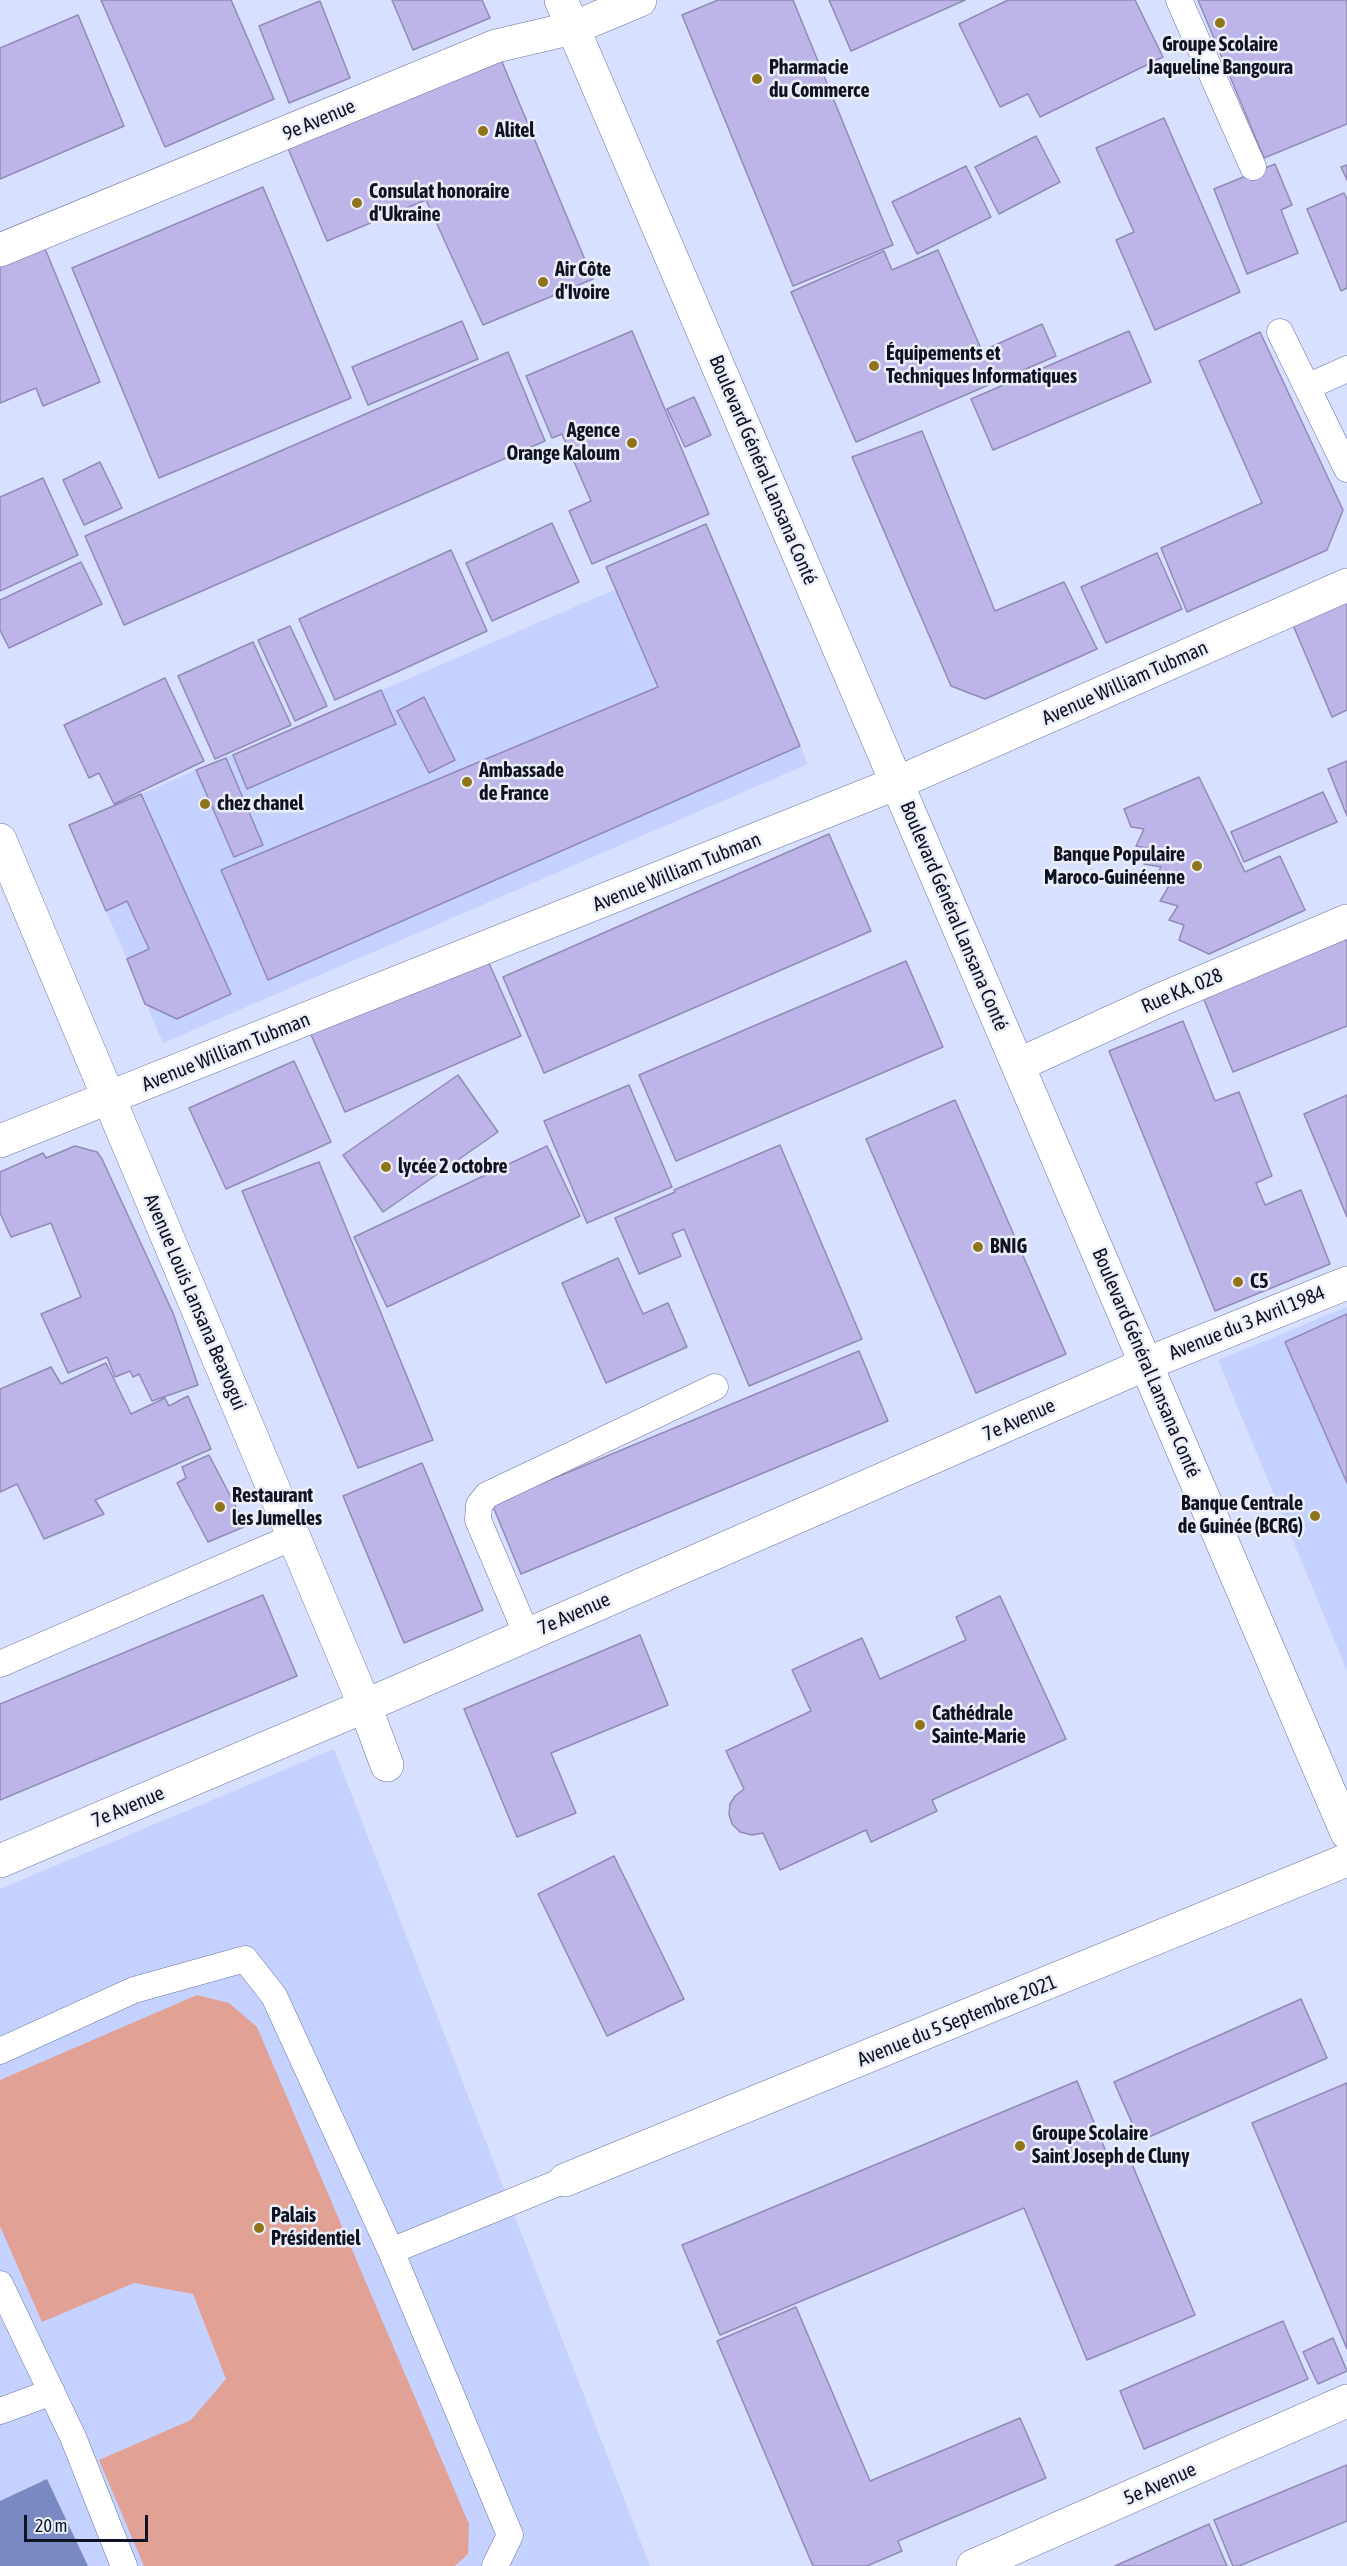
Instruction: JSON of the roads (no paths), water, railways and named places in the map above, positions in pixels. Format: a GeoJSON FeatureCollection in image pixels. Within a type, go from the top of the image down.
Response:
{"type":"FeatureCollection","features":[{"type":"Feature","properties":{"kind":"street","name":"9e Avenue"},"geometry":{"type":"LineString","coordinates":[[0,250],[496,46],[567,14],[640,0]]}},
{"type":"Feature","properties":{"kind":"street","name":"Boulevard Général Lansana Conté"},"geometry":{"type":"LineString","coordinates":[[567,14],[1347,1833]]}},
{"type":"Feature","properties":{"kind":"street","name":"Avenue William Tubman"},"geometry":{"type":"LineString","coordinates":[[0,1141],[897,783],[1347,585]]}},
{"type":"Feature","properties":{"kind":"street","name":"Avenue Louis Lansana Beavogui"},"geometry":{"type":"LineString","coordinates":[[0,840],[365,1706],[387,1765]]}},
{"type":"Feature","properties":{"kind":"street","name":"Rue KA. 028"},"geometry":{"type":"LineString","coordinates":[[1018,1065],[1162,999],[1347,921]]}},
{"type":"Feature","properties":{"kind":"street","name":"Avenue du 3 Avril 1984"},"geometry":{"type":"LineString","coordinates":[[1146,1364],[1347,1283]]}},
{"type":"Feature","properties":{"kind":"street","name":"7e Avenue"},"geometry":{"type":"LineString","coordinates":[[0,1861],[365,1706],[1146,1364]]}},
{"type":"Feature","properties":{"kind":"street","name":"Avenue du 5 Septembre 2021"},"geometry":{"type":"LineString","coordinates":[[566,2180],[1347,1860]]}},
{"type":"Feature","properties":{"kind":"street","name":"5e Avenue"},"geometry":{"type":"LineString","coordinates":[[973,2566],[1347,2401]]}},
{"type":"Feature","properties":{"kind":"lane"},"geometry":{"type":"LineString","coordinates":[[1179,0],[1253,167]]}},
{"type":"Feature","properties":{"kind":"lane"},"geometry":{"type":"LineString","coordinates":[[1280,332],[1347,469]]}},
{"type":"Feature","properties":{"kind":"lane"},"geometry":{"type":"LineString","coordinates":[[1307,387],[1347,369]]}},
{"type":"Feature","properties":{"kind":"lane"},"geometry":{"type":"LineString","coordinates":[[527,1635],[478,1520],[478,1505],[487,1495],[715,1387]]}},
{"type":"Feature","properties":{"kind":"lane"},"geometry":{"type":"LineString","coordinates":[[0,1664],[293,1537]]}},
{"type":"Feature","properties":{"kind":"lane"},"geometry":{"type":"LineString","coordinates":[[0,2051],[134,1990],[245,1959],[274,1996],[391,2251],[510,2535],[495,2566]]}},
{"type":"Feature","properties":{"kind":"lane"},"geometry":{"type":"LineString","coordinates":[[391,2251],[566,2180]]}},
{"type":"Feature","properties":{"kind":"lane"},"geometry":{"type":"LineString","coordinates":[[0,2284],[73,2437],[124,2566]]}},
{"type":"Feature","properties":{"kind":"lane"},"geometry":{"type":"LineString","coordinates":[[0,2411],[52,2392]]}},
{"type":"Feature","properties":{"kind":"place","name":"Groupe Scolaire Jaqueline Bangoura"},"geometry":{"type":"Point","coordinates":[1220,23]}},
{"type":"Feature","properties":{"kind":"place","name":"Pharmacie du Commerce"},"geometry":{"type":"Point","coordinates":[757,79]}},
{"type":"Feature","properties":{"kind":"place","name":"Alitel"},"geometry":{"type":"Point","coordinates":[483,131]}},
{"type":"Feature","properties":{"kind":"place","name":"Consulat honoraire d'Ukraine"},"geometry":{"type":"Point","coordinates":[357,203]}},
{"type":"Feature","properties":{"kind":"place","name":"Air Côte d'Ivoire"},"geometry":{"type":"Point","coordinates":[543,282]}},
{"type":"Feature","properties":{"kind":"place","name":"Équipements et Techniques Informatiques"},"geometry":{"type":"Point","coordinates":[874,366]}},
{"type":"Feature","properties":{"kind":"place","name":"Agence Orange Kaloum"},"geometry":{"type":"Point","coordinates":[632,443]}},
{"type":"Feature","properties":{"kind":"place","name":"Ambassade de France"},"geometry":{"type":"Point","coordinates":[467,782]}},
{"type":"Feature","properties":{"kind":"place","name":"chez chanel"},"geometry":{"type":"Point","coordinates":[205,804]}},
{"type":"Feature","properties":{"kind":"place","name":"Banque Populaire Maroco-Guinéenne"},"geometry":{"type":"Point","coordinates":[1197,866]}},
{"type":"Feature","properties":{"kind":"place","name":"lycée 2 octobre"},"geometry":{"type":"Point","coordinates":[386,1167]}},
{"type":"Feature","properties":{"kind":"place","name":"BNIG"},"geometry":{"type":"Point","coordinates":[978,1247]}},
{"type":"Feature","properties":{"kind":"place","name":"C5"},"geometry":{"type":"Point","coordinates":[1238,1282]}},
{"type":"Feature","properties":{"kind":"place","name":"Restaurant les Jumelles"},"geometry":{"type":"Point","coordinates":[220,1507]}},
{"type":"Feature","properties":{"kind":"place","name":"Banque Centrale de Guinée (BCRG)"},"geometry":{"type":"Point","coordinates":[1315,1516]}},
{"type":"Feature","properties":{"kind":"place","name":"Cathédrale Sainte-Marie"},"geometry":{"type":"Point","coordinates":[920,1725]}},
{"type":"Feature","properties":{"kind":"place","name":"Groupe Scolaire Saint Joseph de Cluny"},"geometry":{"type":"Point","coordinates":[1020,2146]}},
{"type":"Feature","properties":{"kind":"place","name":"Palais Présidentiel"},"geometry":{"type":"Point","coordinates":[259,2228]}}]}
